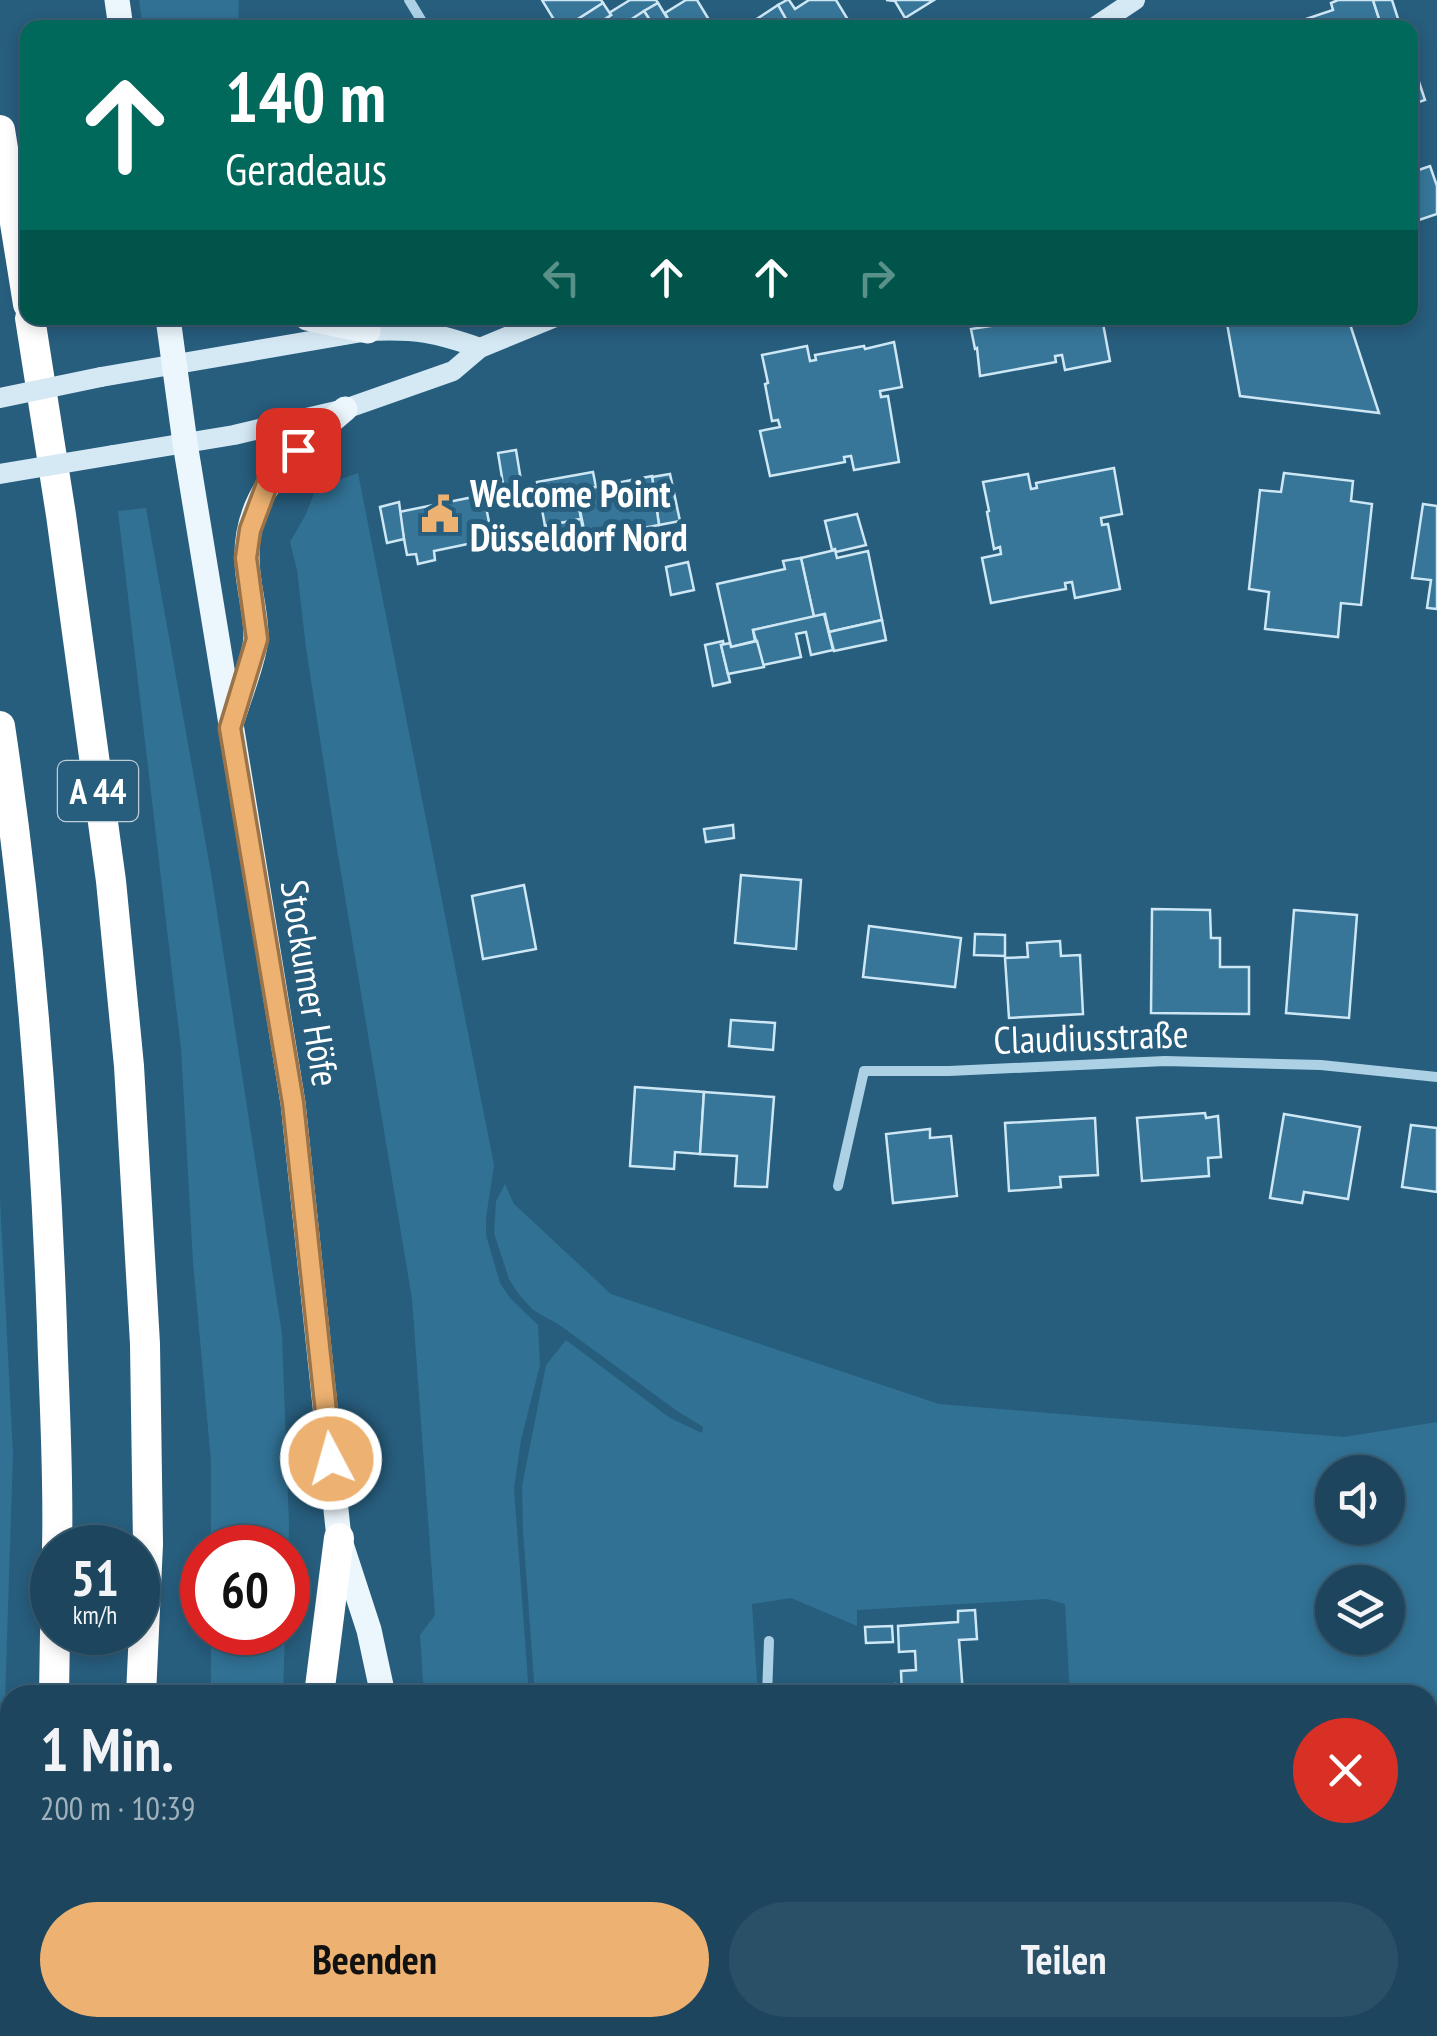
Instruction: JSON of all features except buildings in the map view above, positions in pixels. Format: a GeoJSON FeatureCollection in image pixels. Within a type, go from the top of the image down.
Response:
{"type":"FeatureCollection","features":[{"type":"Feature","properties":{"kind":"highway"},"geometry":{"type":"LineString","coordinates":[[0,130],[20,254]]}},
{"type":"Feature","properties":{"kind":"highway","name":"A 44"},"geometry":{"type":"LineString","coordinates":[[31,325],[108,862],[129,1066],[145,1344],[148,1544],[142,1685]]}},
{"type":"Feature","properties":{"kind":"highway","name":"A 44"},"geometry":{"type":"LineString","coordinates":[[0,726],[35,1020],[49,1226],[57,1525]]}},
{"type":"Feature","properties":{"kind":"highway"},"geometry":{"type":"LineString","coordinates":[[320,1685],[340,1538]]}},
{"type":"Feature","properties":{"kind":"highway"},"geometry":{"type":"LineString","coordinates":[[54,1685],[55,1655]]}},
{"type":"Feature","properties":{"kind":"main road"},"geometry":{"type":"LineString","coordinates":[[1105,20],[1135,0]]}},
{"type":"Feature","properties":{"kind":"main road","name":"Stockumer Höfe"},"geometry":{"type":"LineString","coordinates":[[169,325],[230,728],[293,1103],[340,1538],[369,1630],[381,1685]]}},
{"type":"Feature","properties":{"kind":"main road"},"geometry":{"type":"LineString","coordinates":[[340,325],[368,331]]}},
{"type":"Feature","properties":{"kind":"main road"},"geometry":{"type":"LineString","coordinates":[[0,474],[234,435],[346,409],[454,371],[480,348],[536,325]]}},
{"type":"Feature","properties":{"kind":"main road"},"geometry":{"type":"LineString","coordinates":[[0,398],[368,331],[413,329],[439,333],[480,348]]}},
{"type":"Feature","properties":{"kind":"main road"},"geometry":{"type":"LineString","coordinates":[[230,728],[257,639],[246,558],[254,513],[275,473],[346,409]]}},
{"type":"Feature","properties":{"kind":"street","name":"Claudiusstraße"},"geometry":{"type":"LineString","coordinates":[[838,1186],[864,1071],[1165,1062],[1321,1065],[1437,1077]]}},
{"type":"Feature","properties":{"kind":"street"},"geometry":{"type":"LineString","coordinates":[[767,1685],[769,1642]]}},
{"type":"Feature","properties":{"kind":"shaded area"},"geometry":{"type":"Polygon","coordinates":[[[139,0],[239,0],[238,20],[142,20],[139,0]]]}},
{"type":"Feature","properties":{"kind":"shaded area"},"geometry":{"type":"Polygon","coordinates":[[[358,473],[494,1165],[486,1235],[500,1283],[538,1325],[540,1365],[521,1440],[514,1488],[528,1685],[423,1685],[420,1635],[435,1615],[412,1299],[290,542],[316,488],[358,473]]]}},
{"type":"Feature","properties":{"kind":"shaded area"},"geometry":{"type":"Polygon","coordinates":[[[146,508],[211,873],[282,1334],[289,1525],[211,1525],[211,1462],[193,1262],[181,1049],[118,511],[146,508]]]}},
{"type":"Feature","properties":{"kind":"shaded area"},"geometry":{"type":"Polygon","coordinates":[[[505,1184],[514,1204],[611,1294],[939,1404],[1344,1437],[1437,1422],[1437,1685],[1069,1685],[1065,1604],[1047,1599],[857,1610],[857,1626],[791,1598],[752,1604],[757,1685],[534,1685],[522,1486],[546,1365],[566,1340],[670,1418],[702,1433],[703,1427],[533,1310],[509,1279],[494,1233],[496,1201],[505,1184]]]}},
{"type":"Feature","properties":{"kind":"shaded area"},"geometry":{"type":"Polygon","coordinates":[[[0,1198],[13,1454],[6,1685],[0,1685],[0,1198]]]}},
{"type":"Feature","properties":{"kind":"shaded area"},"geometry":{"type":"Polygon","coordinates":[[[211,1655],[284,1655],[283,1685],[211,1685],[211,1655]]]}},
{"type":"Feature","properties":{"kind":"place","name":"Welcome Point Düsseldorf Nord"},"geometry":{"type":"Point","coordinates":[440,514]}},
{"type":"Feature","properties":{"kind":"route"},"geometry":{"type":"LineString","coordinates":[[298,450],[275,473],[254,513],[246,558],[257,639],[230,728],[293,1103],[331,1459]]}}]}
